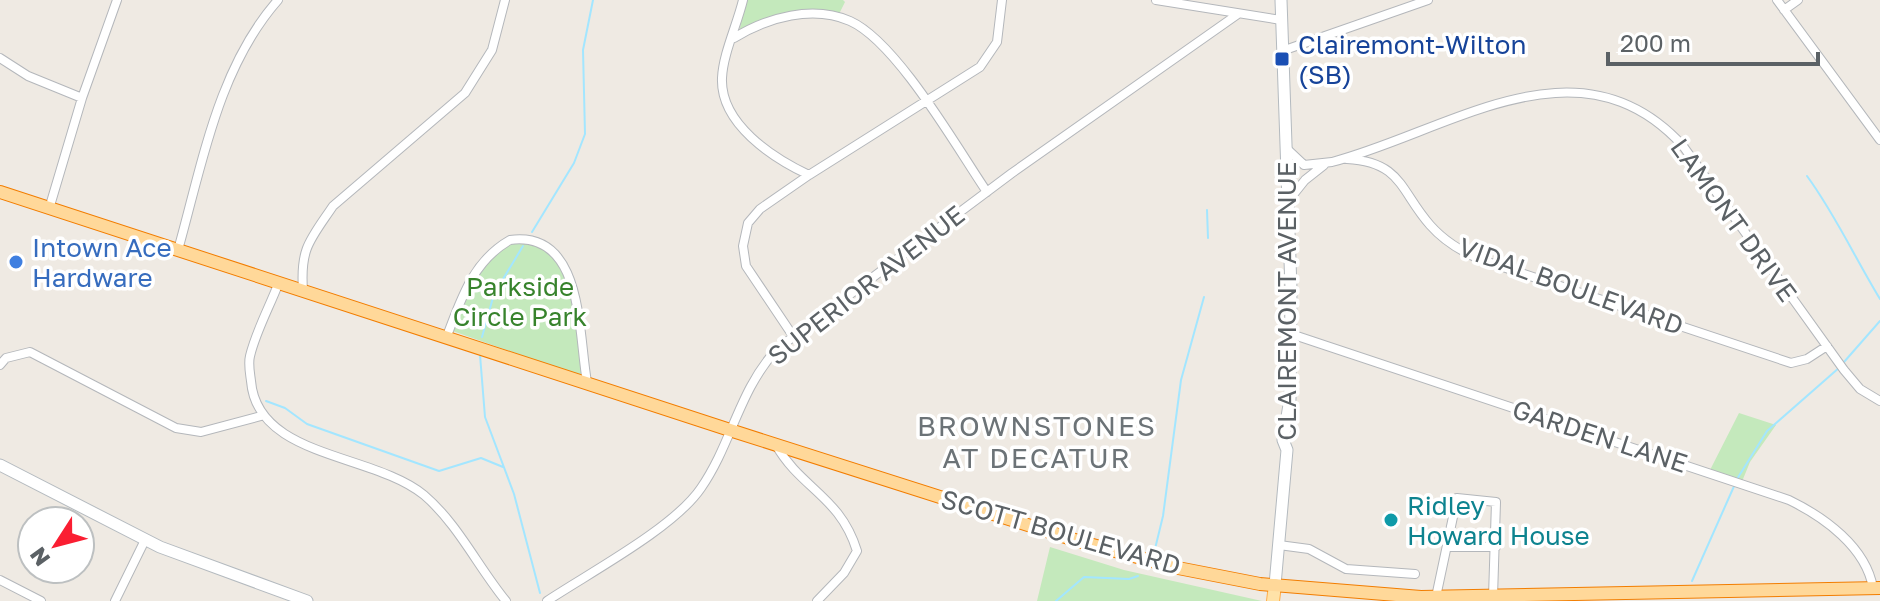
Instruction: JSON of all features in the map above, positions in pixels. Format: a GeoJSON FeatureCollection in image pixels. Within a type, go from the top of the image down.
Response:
{"type":"FeatureCollection","features":[{"type":"Feature","properties":{"kind":"highway","name":"SCOTT BOULEVARD"},"geometry":{"type":"LineString","coordinates":[[0,192],[729,430],[1078,541],[1178,568],[1275,585],[1421,599],[1876,588]]}},
{"type":"Feature","properties":{"kind":"main road","name":"CLAIREMONT AVENUE"},"geometry":{"type":"LineString","coordinates":[[1273,601],[1291,334],[1281,0]]}},
{"type":"Feature","properties":{"kind":"main road"},"geometry":{"type":"LineString","coordinates":[[0,465],[145,540],[307,601]]}},
{"type":"Feature","properties":{"kind":"street"},"geometry":{"type":"LineString","coordinates":[[49,209],[82,98],[117,0]]}},
{"type":"Feature","properties":{"kind":"street"},"geometry":{"type":"LineString","coordinates":[[178,250],[219,107],[251,35],[278,0]]}},
{"type":"Feature","properties":{"kind":"street"},"geometry":{"type":"LineString","coordinates":[[303,290],[301,259],[333,206],[465,93],[492,50],[505,0]]}},
{"type":"Feature","properties":{"kind":"street"},"geometry":{"type":"LineString","coordinates":[[743,0],[722,76],[728,106],[755,141],[809,175]]}},
{"type":"Feature","properties":{"kind":"street"},"geometry":{"type":"LineString","coordinates":[[793,336],[755,284],[746,266],[743,246],[748,223],[760,209],[809,175],[926,103],[987,61],[997,42],[1002,0]]}},
{"type":"Feature","properties":{"kind":"street"},"geometry":{"type":"LineString","coordinates":[[1156,0],[1281,20]]}},
{"type":"Feature","properties":{"kind":"street"},"geometry":{"type":"LineString","coordinates":[[1282,51],[1428,0]]}},
{"type":"Feature","properties":{"kind":"street"},"geometry":{"type":"LineString","coordinates":[[1777,0],[1876,127],[1880,140]]}},
{"type":"Feature","properties":{"kind":"street"},"geometry":{"type":"LineString","coordinates":[[1784,10],[1798,0]]}},
{"type":"Feature","properties":{"kind":"street"},"geometry":{"type":"LineString","coordinates":[[734,38],[793,15],[821,12],[851,21],[870,34],[926,103],[987,192]]}},
{"type":"Feature","properties":{"kind":"street","name":"SUPERIOR AVENUE"},"geometry":{"type":"LineString","coordinates":[[547,601],[651,532],[691,500],[715,467],[758,369],[793,336],[987,192],[1238,14]]}},
{"type":"Feature","properties":{"kind":"street"},"geometry":{"type":"LineString","coordinates":[[0,58],[28,76],[82,98]]}},
{"type":"Feature","properties":{"kind":"street","name":"LAMONT DRIVE"},"geometry":{"type":"LineString","coordinates":[[1286,149],[1295,160],[1308,166],[1343,159],[1529,95],[1567,91],[1615,99],[1656,120],[1683,146],[1844,370],[1860,389],[1880,401]]}},
{"type":"Feature","properties":{"kind":"street","name":"VIDAL BOULEVARD"},"geometry":{"type":"LineString","coordinates":[[1343,159],[1375,163],[1392,173],[1437,232],[1453,246],[1482,260],[1791,363],[1803,361],[1827,346]]}},
{"type":"Feature","properties":{"kind":"street"},"geometry":{"type":"LineString","coordinates":[[1288,200],[1311,174],[1332,162]]}},
{"type":"Feature","properties":{"kind":"street"},"geometry":{"type":"LineString","coordinates":[[447,336],[464,290],[482,263],[510,240],[540,242],[556,252],[577,299],[587,382]]}},
{"type":"Feature","properties":{"kind":"street"},"geometry":{"type":"LineString","coordinates":[[279,282],[249,358],[252,391],[261,416],[293,440],[358,463],[423,495],[455,529],[506,601]]}},
{"type":"Feature","properties":{"kind":"street","name":"GARDEN LANE"},"geometry":{"type":"LineString","coordinates":[[1291,334],[1789,500],[1820,517],[1864,561],[1876,588]]}},
{"type":"Feature","properties":{"kind":"street"},"geometry":{"type":"LineString","coordinates":[[0,365],[6,358],[30,352],[176,428],[201,432],[261,416]]}},
{"type":"Feature","properties":{"kind":"street"},"geometry":{"type":"LineString","coordinates":[[776,444],[794,471],[833,504],[857,551],[844,573],[817,601]]}},
{"type":"Feature","properties":{"kind":"street"},"geometry":{"type":"LineString","coordinates":[[1436,597],[1448,547],[1450,516],[1457,498],[1496,502],[1493,597]]}},
{"type":"Feature","properties":{"kind":"street"},"geometry":{"type":"LineString","coordinates":[[115,601],[145,540]]}},
{"type":"Feature","properties":{"kind":"street"},"geometry":{"type":"LineString","coordinates":[[1279,545],[1309,549],[1346,569],[1415,574]]}},
{"type":"Feature","properties":{"kind":"street"},"geometry":{"type":"LineString","coordinates":[[1448,547],[1496,547]]}},
{"type":"Feature","properties":{"kind":"street"},"geometry":{"type":"LineString","coordinates":[[0,580],[41,601]]}},
{"type":"Feature","properties":{"kind":"green space"},"geometry":{"type":"Polygon","coordinates":[[[746,0],[845,2],[838,16],[822,10],[739,32],[746,0]]]}},
{"type":"Feature","properties":{"kind":"green space","name":"Parkside Circle Park"},"geometry":{"type":"Polygon","coordinates":[[[524,241],[550,251],[564,271],[574,300],[583,377],[447,329],[487,263],[510,245],[524,241]]]}},
{"type":"Feature","properties":{"kind":"green space"},"geometry":{"type":"Polygon","coordinates":[[[1739,413],[1776,425],[1750,462],[1741,484],[1709,472],[1739,413]]]}},
{"type":"Feature","properties":{"kind":"green space"},"geometry":{"type":"Polygon","coordinates":[[[1050,547],[1124,570],[1262,601],[1037,601],[1050,547]]]}},
{"type":"Feature","properties":{"kind":"waterway"},"geometry":{"type":"LineString","coordinates":[[532,232],[574,163],[585,134],[583,50],[593,0]]}},
{"type":"Feature","properties":{"kind":"waterway"},"geometry":{"type":"LineString","coordinates":[[1807,176],[1880,299]]}},
{"type":"Feature","properties":{"kind":"waterway"},"geometry":{"type":"LineString","coordinates":[[1207,210],[1208,238]]}},
{"type":"Feature","properties":{"kind":"waterway"},"geometry":{"type":"LineString","coordinates":[[482,337],[494,294],[523,246]]}},
{"type":"Feature","properties":{"kind":"waterway"},"geometry":{"type":"LineString","coordinates":[[1154,553],[1163,516],[1181,380],[1204,297]]}},
{"type":"Feature","properties":{"kind":"waterway"},"geometry":{"type":"LineString","coordinates":[[1844,362],[1880,321]]}},
{"type":"Feature","properties":{"kind":"waterway"},"geometry":{"type":"LineString","coordinates":[[480,355],[485,417],[514,494],[540,593]]}},
{"type":"Feature","properties":{"kind":"waterway"},"geometry":{"type":"LineString","coordinates":[[1737,479],[1767,431],[1840,367]]}},
{"type":"Feature","properties":{"kind":"waterway"},"geometry":{"type":"LineString","coordinates":[[266,401],[285,408],[307,424],[439,471],[481,458],[503,467]]}},
{"type":"Feature","properties":{"kind":"waterway"},"geometry":{"type":"LineString","coordinates":[[1692,581],[1735,484]]}},
{"type":"Feature","properties":{"kind":"waterway"},"geometry":{"type":"LineString","coordinates":[[1056,601],[1084,577],[1129,579],[1138,576]]}},
{"type":"Feature","properties":{"kind":"place","name":"Clairemont-Wilton (SB)"},"geometry":{"type":"Point","coordinates":[1282,59]}},
{"type":"Feature","properties":{"kind":"place","name":"Intown Ace Hardware"},"geometry":{"type":"Point","coordinates":[16,262]}},
{"type":"Feature","properties":{"kind":"place","name":"Ridley Howard House"},"geometry":{"type":"Point","coordinates":[1391,520]}},
{"type":"Feature","properties":{"kind":"district","name":"BROWNSTONES AT DECATUR"},"geometry":{"type":"Point","coordinates":[1037,441]}}]}
